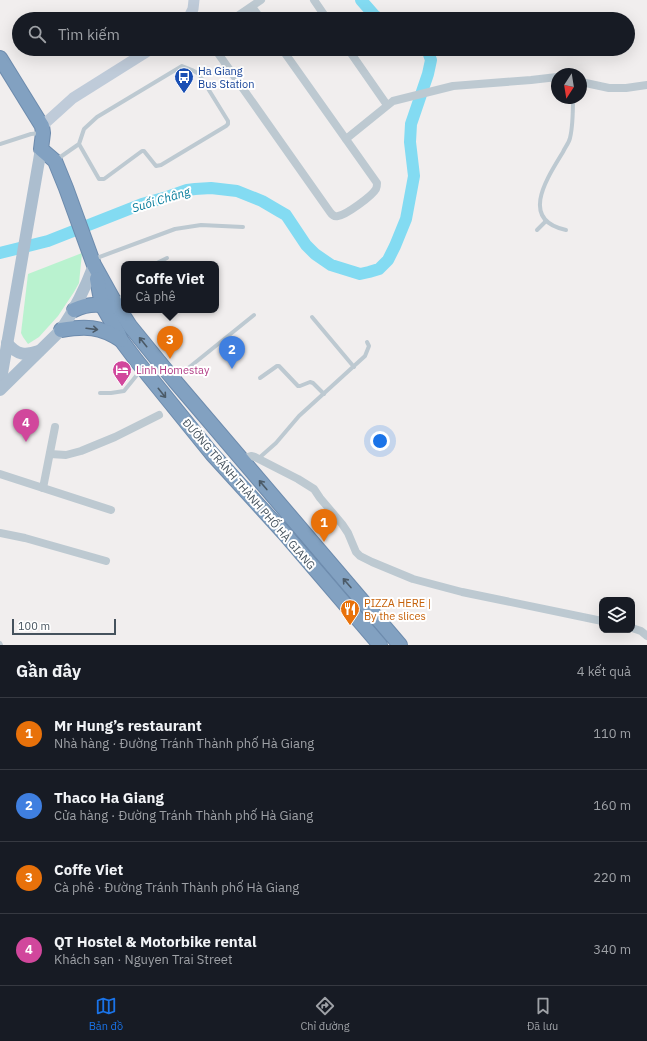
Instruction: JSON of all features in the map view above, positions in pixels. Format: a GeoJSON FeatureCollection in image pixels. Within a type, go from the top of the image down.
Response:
{"type":"FeatureCollection","features":[{"type":"Feature","properties":{"kind":"highway"},"geometry":{"type":"LineString","coordinates":[[0,58],[3,66],[43,129],[41,149],[55,161],[92,260],[116,304],[88,305],[74,310]]}},
{"type":"Feature","properties":{"kind":"highway","name":"ĐƯỜNG TRÁNH THÀNH PHỐ HÀ GIANG"},"geometry":{"type":"LineString","coordinates":[[116,304],[118,333],[121,340],[142,368],[212,454],[284,533],[380,645]]}},
{"type":"Feature","properties":{"kind":"highway","name":"ĐƯỜNG TRÁNH THÀNH PHỐ HÀ GIANG"},"geometry":{"type":"LineString","coordinates":[[122,313],[130,326],[174,380],[400,645]]}},
{"type":"Feature","properties":{"kind":"highway"},"geometry":{"type":"LineString","coordinates":[[61,330],[71,328],[95,328],[111,333],[121,340]]}},
{"type":"Feature","properties":{"kind":"highway"},"geometry":{"type":"LineString","coordinates":[[226,470],[241,459]]}},
{"type":"Feature","properties":{"kind":"main road"},"geometry":{"type":"LineString","coordinates":[[0,385],[41,149]]}},
{"type":"Feature","properties":{"kind":"main road"},"geometry":{"type":"LineString","coordinates":[[0,390],[61,330],[83,295],[92,260]]}},
{"type":"Feature","properties":{"kind":"main road"},"geometry":{"type":"LineString","coordinates":[[7,343],[11,348],[23,354],[39,351]]}},
{"type":"Feature","properties":{"kind":"street"},"geometry":{"type":"LineString","coordinates":[[191,12],[194,0]]}},
{"type":"Feature","properties":{"kind":"street"},"geometry":{"type":"LineString","coordinates":[[244,12],[261,0]]}},
{"type":"Feature","properties":{"kind":"street"},"geometry":{"type":"LineString","coordinates":[[314,0],[322,12]]}},
{"type":"Feature","properties":{"kind":"street"},"geometry":{"type":"LineString","coordinates":[[252,7],[256,12]]}},
{"type":"Feature","properties":{"kind":"street"},"geometry":{"type":"LineString","coordinates":[[43,129],[73,98],[140,56]]}},
{"type":"Feature","properties":{"kind":"street"},"geometry":{"type":"LineString","coordinates":[[221,56],[330,212],[337,217],[349,212],[373,193],[376,189],[377,183],[287,56]]}},
{"type":"Feature","properties":{"kind":"street"},"geometry":{"type":"LineString","coordinates":[[353,56],[387,106]]}},
{"type":"Feature","properties":{"kind":"street"},"geometry":{"type":"LineString","coordinates":[[346,139],[393,101],[453,86],[551,78]]}},
{"type":"Feature","properties":{"kind":"street"},"geometry":{"type":"LineString","coordinates":[[587,83],[609,88],[626,88],[647,85]]}},
{"type":"Feature","properties":{"kind":"street"},"geometry":{"type":"LineString","coordinates":[[50,454],[66,455],[81,451],[115,437],[159,415]]}},
{"type":"Feature","properties":{"kind":"street"},"geometry":{"type":"LineString","coordinates":[[43,488],[55,427]]}},
{"type":"Feature","properties":{"kind":"street"},"geometry":{"type":"LineString","coordinates":[[241,459],[251,456],[259,459],[314,489],[342,524],[348,533],[356,552],[366,559],[413,579],[462,592],[599,620]]}},
{"type":"Feature","properties":{"kind":"street"},"geometry":{"type":"LineString","coordinates":[[0,474],[111,510]]}},
{"type":"Feature","properties":{"kind":"street"},"geometry":{"type":"LineString","coordinates":[[0,533],[25,538],[106,561]]}},
{"type":"Feature","properties":{"kind":"street"},"geometry":{"type":"LineString","coordinates":[[635,629],[641,630],[647,636]]}},
{"type":"Feature","properties":{"kind":"lane"},"geometry":{"type":"LineString","coordinates":[[55,161],[79,144],[84,129],[97,117],[182,66],[199,74],[228,121],[226,126],[161,165],[156,166],[144,151],[142,151],[104,179],[99,179],[79,144]]}},
{"type":"Feature","properties":{"kind":"lane"},"geometry":{"type":"LineString","coordinates":[[566,230],[553,226],[546,221],[540,213],[540,208],[541,196],[548,177],[570,138],[573,104]]}},
{"type":"Feature","properties":{"kind":"lane"},"geometry":{"type":"LineString","coordinates":[[0,144],[43,129]]}},
{"type":"Feature","properties":{"kind":"lane"},"geometry":{"type":"LineString","coordinates":[[537,230],[546,221]]}},
{"type":"Feature","properties":{"kind":"lane"},"geometry":{"type":"LineString","coordinates":[[92,260],[175,229],[201,225],[243,227]]}},
{"type":"Feature","properties":{"kind":"lane"},"geometry":{"type":"LineString","coordinates":[[161,261],[167,258]]}},
{"type":"Feature","properties":{"kind":"lane"},"geometry":{"type":"LineString","coordinates":[[174,380],[254,315]]}},
{"type":"Feature","properties":{"kind":"lane"},"geometry":{"type":"LineString","coordinates":[[312,317],[354,367]]}},
{"type":"Feature","properties":{"kind":"lane"},"geometry":{"type":"LineString","coordinates":[[259,459],[276,443],[299,416],[365,356],[369,346],[368,342]]}},
{"type":"Feature","properties":{"kind":"lane"},"geometry":{"type":"LineString","coordinates":[[260,378],[279,366],[298,386],[310,382],[324,394]]}},
{"type":"Feature","properties":{"kind":"lane"},"geometry":{"type":"LineString","coordinates":[[100,393],[111,393],[124,390],[142,368]]}},
{"type":"Feature","properties":{"kind":"green space"},"geometry":{"type":"Polygon","coordinates":[[[82,253],[79,283],[74,292],[58,316],[39,337],[28,344],[21,333],[28,274],[82,253]]]}},
{"type":"Feature","properties":{"kind":"waterway","name":"Suối Châng"},"geometry":{"type":"LineString","coordinates":[[361,0],[372,12]]}},
{"type":"Feature","properties":{"kind":"waterway","name":"Suối Châng"},"geometry":{"type":"LineString","coordinates":[[0,253],[48,241],[142,204],[187,190],[211,188],[237,191],[262,201],[286,215],[306,245],[315,254],[331,265],[360,274],[379,269],[388,260],[406,219],[414,176],[410,142],[411,124],[428,74],[431,60],[430,56]]}},
{"type":"Feature","properties":{"kind":"place","name":"Ha Giang Bus Station"},"geometry":{"type":"Point","coordinates":[184,94]}},
{"type":"Feature","properties":{"kind":"place","name":"Coffe Viet"},"geometry":{"type":"Point","coordinates":[170,359]}},
{"type":"Feature","properties":{"kind":"place","name":"Thaco Ha Giang"},"geometry":{"type":"Point","coordinates":[232,369]}},
{"type":"Feature","properties":{"kind":"place","name":"Linh Homestay"},"geometry":{"type":"Point","coordinates":[122,387]}},
{"type":"Feature","properties":{"kind":"place","name":"QT Hostel & Motorbike rental"},"geometry":{"type":"Point","coordinates":[26,442]}},
{"type":"Feature","properties":{"kind":"place","name":"Mr Hung’s restaurant"},"geometry":{"type":"Point","coordinates":[324,542]}},
{"type":"Feature","properties":{"kind":"place","name":"PIZZA HERE | By the slices"},"geometry":{"type":"Point","coordinates":[350,626]}}]}
